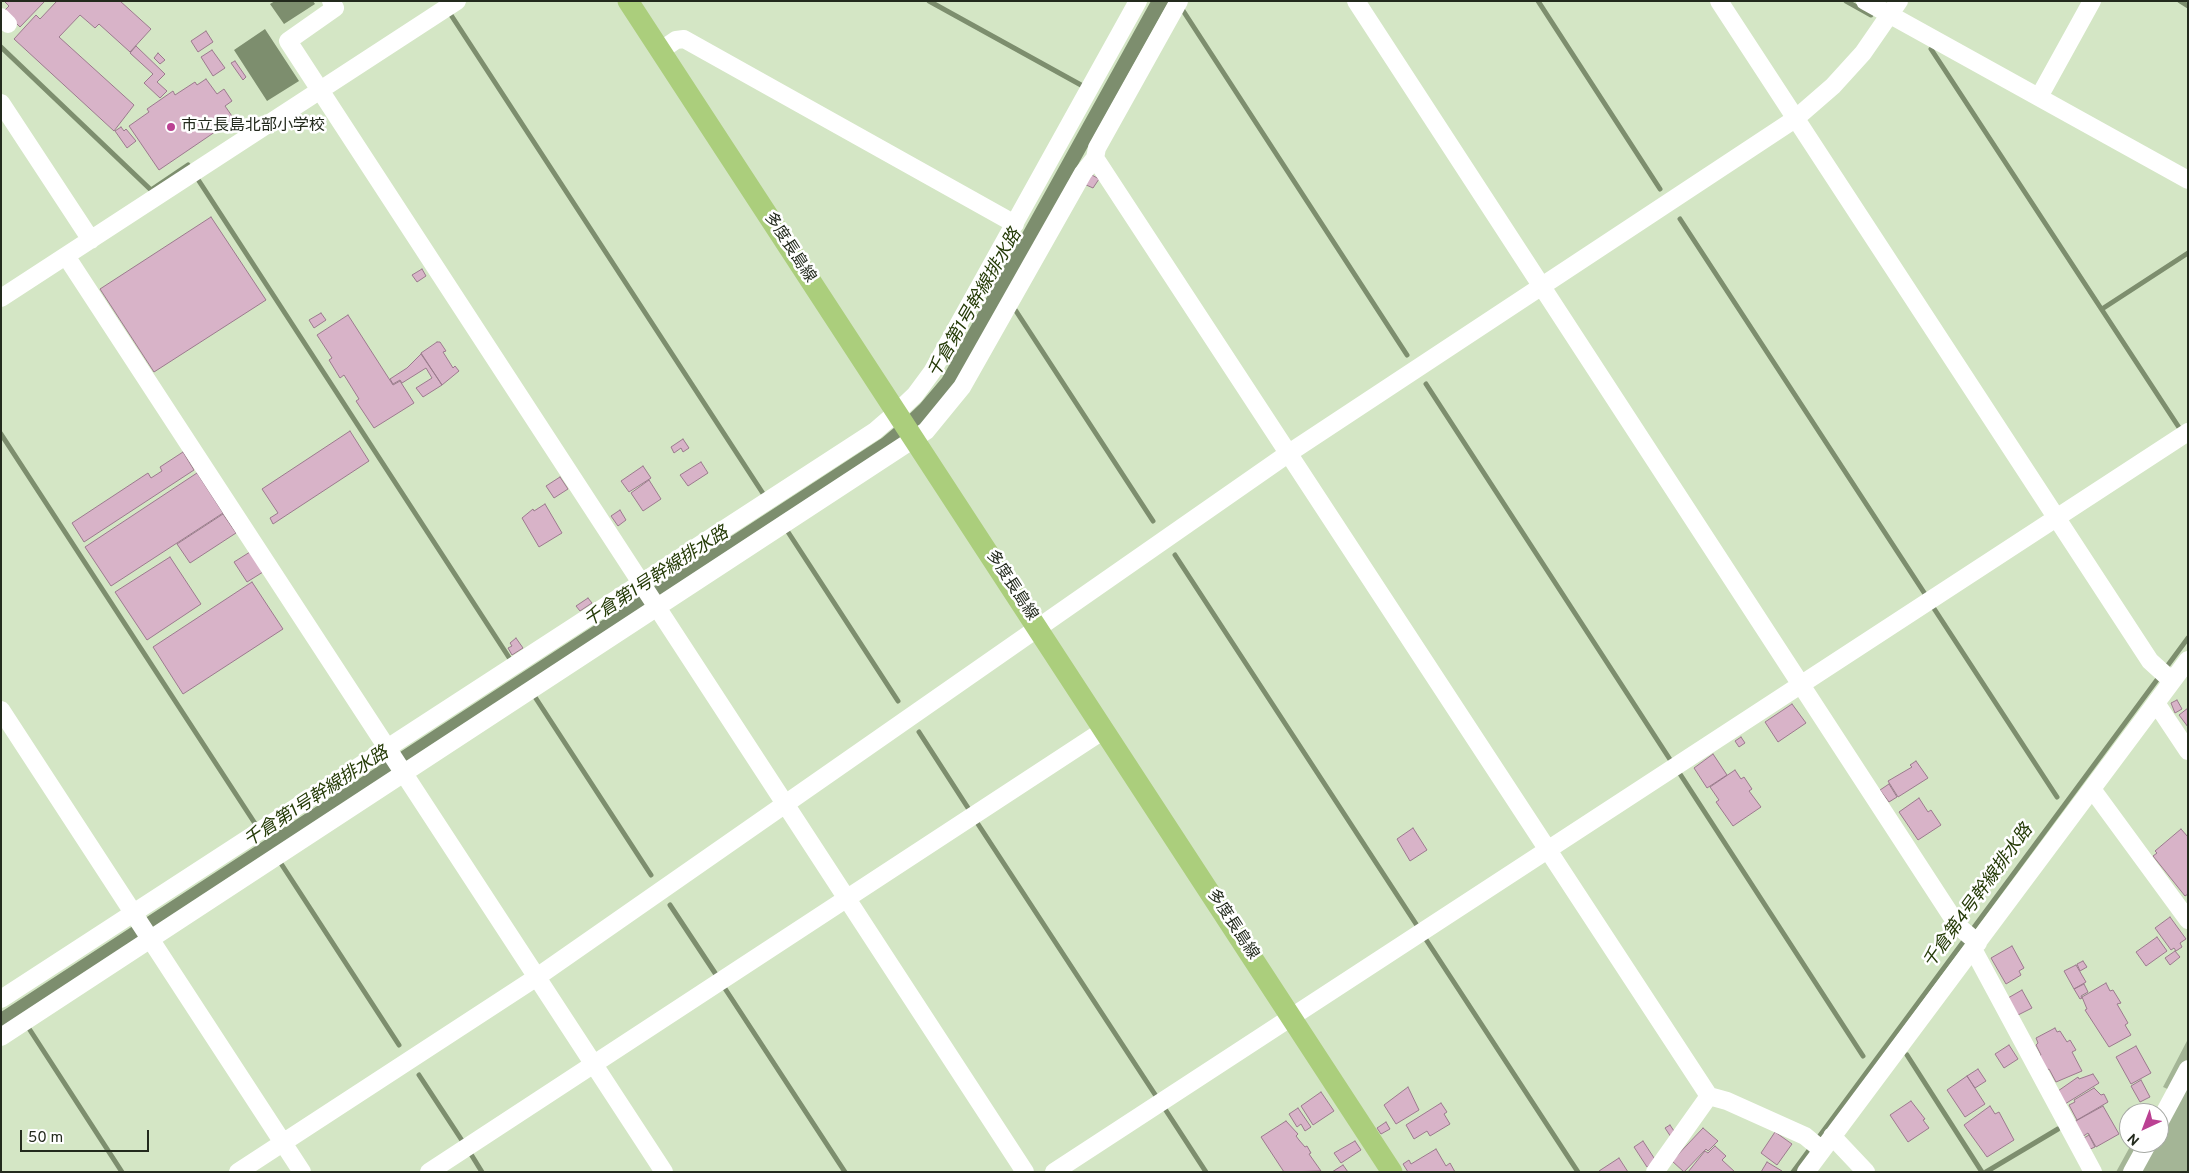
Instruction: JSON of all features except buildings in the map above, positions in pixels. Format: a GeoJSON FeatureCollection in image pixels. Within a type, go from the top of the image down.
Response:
{"type":"FeatureCollection","features":[{"type":"Feature","properties":{"kind":"main road","name":"多度長島線"},"geometry":{"type":"LineString","coordinates":[[628,1],[1392,1172]]}},
{"type":"Feature","properties":{"kind":"street"},"geometry":{"type":"LineString","coordinates":[[331,1],[336,8],[288,41],[1025,1172]]}},
{"type":"Feature","properties":{"kind":"street"},"geometry":{"type":"LineString","coordinates":[[1,298],[457,1]]}},
{"type":"Feature","properties":{"kind":"street"},"geometry":{"type":"LineString","coordinates":[[1,999],[135,915],[644,585],[876,431],[898,414],[932,372],[1138,1]]}},
{"type":"Feature","properties":{"kind":"street"},"geometry":{"type":"LineString","coordinates":[[1,1037],[926,431],[962,388],[1083,173],[1095,158],[1097,148],[1179,1]]}},
{"type":"Feature","properties":{"kind":"street"},"geometry":{"type":"LineString","coordinates":[[1356,1],[1958,926],[1975,943],[2092,1172]]}},
{"type":"Feature","properties":{"kind":"street"},"geometry":{"type":"LineString","coordinates":[[1719,1],[2056,519],[2150,661],[2165,675]]}},
{"type":"Feature","properties":{"kind":"street"},"geometry":{"type":"LineString","coordinates":[[1865,1],[1895,8],[2039,97],[2188,180]]}},
{"type":"Feature","properties":{"kind":"street"},"geometry":{"type":"LineString","coordinates":[[2039,97],[2092,1]]}},
{"type":"Feature","properties":{"kind":"street"},"geometry":{"type":"LineString","coordinates":[[238,1172],[537,977],[1289,453],[1795,119],[1833,86],[1863,53],[1895,8]]}},
{"type":"Feature","properties":{"kind":"street"},"geometry":{"type":"LineString","coordinates":[[660,51],[676,40],[684,39],[1015,224]]}},
{"type":"Feature","properties":{"kind":"street"},"geometry":{"type":"LineString","coordinates":[[1,103],[91,240]]}},
{"type":"Feature","properties":{"kind":"street"},"geometry":{"type":"LineString","coordinates":[[1095,158],[1709,1096],[1727,1101],[1819,1142],[1866,1172]]}},
{"type":"Feature","properties":{"kind":"street"},"geometry":{"type":"LineString","coordinates":[[66,256],[664,1172]]}},
{"type":"Feature","properties":{"kind":"street"},"geometry":{"type":"LineString","coordinates":[[1054,1172],[1547,849],[1802,686],[2188,432]]}},
{"type":"Feature","properties":{"kind":"street"},"geometry":{"type":"LineString","coordinates":[[1806,1172],[1819,1142],[1975,943],[2156,703],[2165,675],[2188,660]]}},
{"type":"Feature","properties":{"kind":"street"},"geometry":{"type":"LineString","coordinates":[[2156,703],[2188,751]]}},
{"type":"Feature","properties":{"kind":"street"},"geometry":{"type":"LineString","coordinates":[[1,710],[302,1172]]}},
{"type":"Feature","properties":{"kind":"street"},"geometry":{"type":"LineString","coordinates":[[429,1172],[1104,730]]}},
{"type":"Feature","properties":{"kind":"street"},"geometry":{"type":"LineString","coordinates":[[2092,788],[2188,920]]}},
{"type":"Feature","properties":{"kind":"street"},"geometry":{"type":"LineString","coordinates":[[2169,1104],[2188,1069]]}},
{"type":"Feature","properties":{"kind":"street"},"geometry":{"type":"LineString","coordinates":[[1655,1172],[1709,1096]]}},
{"type":"Feature","properties":{"kind":"street"},"geometry":{"type":"LineString","coordinates":[[2132,1172],[2142,1153]]}},
{"type":"Feature","properties":{"kind":"shaded area"},"geometry":{"type":"Polygon","coordinates":[[[275,1],[313,1],[315,4],[284,24],[270,4],[275,1]]]}},
{"type":"Feature","properties":{"kind":"shaded area"},"geometry":{"type":"Polygon","coordinates":[[[1151,1],[1169,1],[961,375],[924,421],[910,434],[1,1028],[1,1012],[882,438],[901,422],[920,404],[942,378],[1151,1]]]}},
{"type":"Feature","properties":{"kind":"shaded area"},"geometry":{"type":"Polygon","coordinates":[[[265,29],[299,81],[267,101],[234,50],[265,29]]]}},
{"type":"Feature","properties":{"kind":"shaded area"},"geometry":{"type":"Polygon","coordinates":[[[2188,1039],[2188,1062],[2172,1091],[2163,1087],[2188,1039]]]}},
{"type":"Feature","properties":{"kind":"shaded area"},"geometry":{"type":"Polygon","coordinates":[[[2188,1081],[2188,1172],[2137,1172],[2147,1153],[2169,1153],[2169,1115],[2188,1081]]]}},
{"type":"Feature","properties":{"kind":"shaded area"},"geometry":{"type":"Polygon","coordinates":[[[2126,1153],[2137,1153],[2127,1172],[2116,1172],[2126,1153]]]}},
{"type":"Feature","properties":{"kind":"waterway"},"geometry":{"type":"LineString","coordinates":[[929,1],[1081,85]]}},
{"type":"Feature","properties":{"kind":"waterway"},"geometry":{"type":"LineString","coordinates":[[1538,1],[1660,189]]}},
{"type":"Feature","properties":{"kind":"waterway"},"geometry":{"type":"LineString","coordinates":[[1846,1],[1871,15]]}},
{"type":"Feature","properties":{"kind":"waterway"},"geometry":{"type":"LineString","coordinates":[[2180,1],[2188,6]]}},
{"type":"Feature","properties":{"kind":"waterway"},"geometry":{"type":"LineString","coordinates":[[1182,9],[1407,355]]}},
{"type":"Feature","properties":{"kind":"waterway"},"geometry":{"type":"LineString","coordinates":[[451,15],[764,495]]}},
{"type":"Feature","properties":{"kind":"waterway"},"geometry":{"type":"LineString","coordinates":[[1,47],[151,190],[188,165]]}},
{"type":"Feature","properties":{"kind":"waterway"},"geometry":{"type":"LineString","coordinates":[[1931,49],[2180,429]]}},
{"type":"Feature","properties":{"kind":"waterway"},"geometry":{"type":"LineString","coordinates":[[199,181],[510,659]]}},
{"type":"Feature","properties":{"kind":"waterway"},"geometry":{"type":"LineString","coordinates":[[1680,219],[1925,594]]}},
{"type":"Feature","properties":{"kind":"waterway"},"geometry":{"type":"LineString","coordinates":[[2102,309],[2188,253]]}},
{"type":"Feature","properties":{"kind":"waterway"},"geometry":{"type":"LineString","coordinates":[[1016,311],[1153,521]]}},
{"type":"Feature","properties":{"kind":"waterway"},"geometry":{"type":"LineString","coordinates":[[1426,384],[1671,761]]}},
{"type":"Feature","properties":{"kind":"waterway","name":"千倉第1号幹線排水路"},"geometry":{"type":"LineString","coordinates":[[1,434],[256,825]]}},
{"type":"Feature","properties":{"kind":"waterway"},"geometry":{"type":"LineString","coordinates":[[788,532],[898,701]]}},
{"type":"Feature","properties":{"kind":"waterway"},"geometry":{"type":"LineString","coordinates":[[1175,555],[1418,927]]}},
{"type":"Feature","properties":{"kind":"waterway"},"geometry":{"type":"LineString","coordinates":[[1933,607],[2057,797]]}},
{"type":"Feature","properties":{"kind":"waterway","name":"千倉第4号幹線排水路"},"geometry":{"type":"LineString","coordinates":[[1793,1172],[2188,638]]}},
{"type":"Feature","properties":{"kind":"waterway"},"geometry":{"type":"LineString","coordinates":[[535,697],[651,875]]}},
{"type":"Feature","properties":{"kind":"waterway"},"geometry":{"type":"LineString","coordinates":[[919,732],[970,811]]}},
{"type":"Feature","properties":{"kind":"waterway"},"geometry":{"type":"LineString","coordinates":[[1680,774],[1863,1056]]}},
{"type":"Feature","properties":{"kind":"waterway"},"geometry":{"type":"LineString","coordinates":[[976,821],[1156,1096]]}},
{"type":"Feature","properties":{"kind":"waterway"},"geometry":{"type":"LineString","coordinates":[[280,862],[399,1045]]}},
{"type":"Feature","properties":{"kind":"waterway"},"geometry":{"type":"LineString","coordinates":[[670,905],[717,976]]}},
{"type":"Feature","properties":{"kind":"waterway"},"geometry":{"type":"LineString","coordinates":[[1425,938],[1578,1172]]}},
{"type":"Feature","properties":{"kind":"waterway"},"geometry":{"type":"LineString","coordinates":[[722,984],[845,1172]]}},
{"type":"Feature","properties":{"kind":"waterway"},"geometry":{"type":"LineString","coordinates":[[28,1027],[122,1172]]}},
{"type":"Feature","properties":{"kind":"waterway"},"geometry":{"type":"LineString","coordinates":[[1907,1055],[1982,1172]]}},
{"type":"Feature","properties":{"kind":"waterway"},"geometry":{"type":"LineString","coordinates":[[419,1075],[463,1142]]}},
{"type":"Feature","properties":{"kind":"waterway"},"geometry":{"type":"LineString","coordinates":[[1165,1109],[1206,1172]]}},
{"type":"Feature","properties":{"kind":"waterway"},"geometry":{"type":"LineString","coordinates":[[1986,1172],[2058,1129]]}},
{"type":"Feature","properties":{"kind":"waterway"},"geometry":{"type":"LineString","coordinates":[[469,1151],[482,1172]]}},
{"type":"Feature","properties":{"kind":"place","name":"市立長島北部小学校"},"geometry":{"type":"Point","coordinates":[171,127]}}]}
